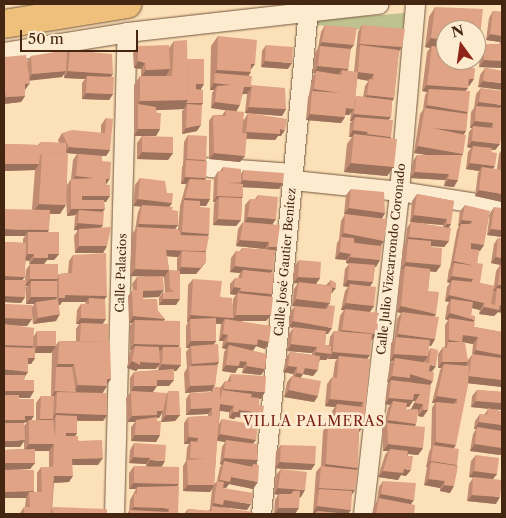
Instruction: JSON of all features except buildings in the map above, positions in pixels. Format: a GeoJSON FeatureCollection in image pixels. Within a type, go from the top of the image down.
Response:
{"type":"FeatureCollection","features":[{"type":"Feature","properties":{"kind":"highway"},"geometry":{"type":"LineString","coordinates":[[4,24],[127,4]]}},
{"type":"Feature","properties":{"kind":"street"},"geometry":{"type":"LineString","coordinates":[[4,52],[127,32],[308,9],[378,4]]}},
{"type":"Feature","properties":{"kind":"street","name":"Calle Julio Vizcarrondo Coronado"},"geometry":{"type":"LineString","coordinates":[[363,514],[399,191],[415,4]]}},
{"type":"Feature","properties":{"kind":"street","name":"Calle José Gautier Benítez"},"geometry":{"type":"LineString","coordinates":[[261,514],[308,9]]}},
{"type":"Feature","properties":{"kind":"street","name":"Calle Palacios"},"geometry":{"type":"LineString","coordinates":[[114,514],[127,32]]}},
{"type":"Feature","properties":{"kind":"street"},"geometry":{"type":"LineString","coordinates":[[209,168],[399,191],[502,207]]}},
{"type":"Feature","properties":{"kind":"green space"},"geometry":{"type":"Polygon","coordinates":[[[405,13],[402,34],[316,25],[318,20],[405,13]]]}},
{"type":"Feature","properties":{"kind":"district","name":"VILLA PALMERAS"},"geometry":{"type":"Point","coordinates":[314,421]}}]}
